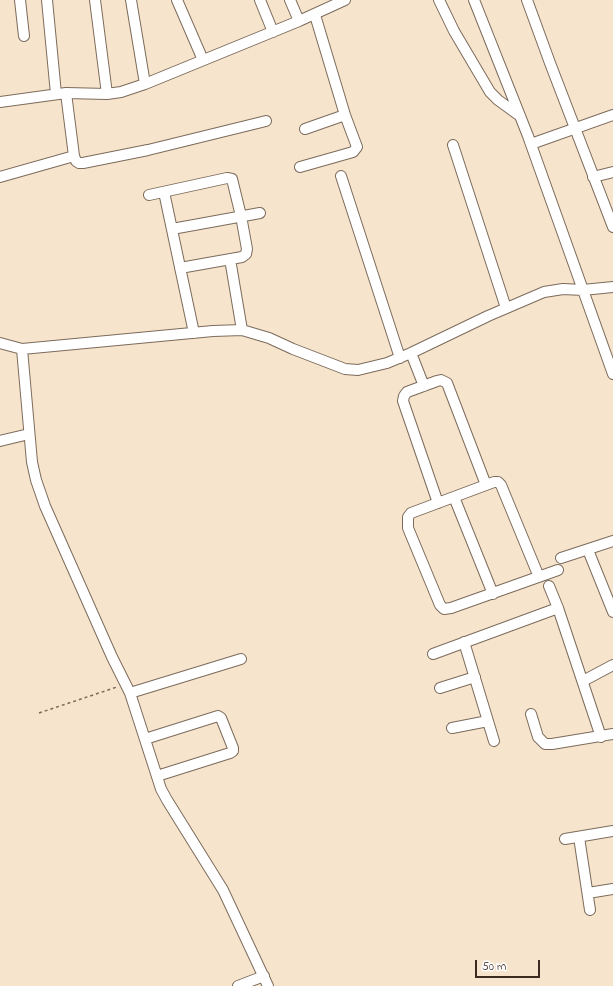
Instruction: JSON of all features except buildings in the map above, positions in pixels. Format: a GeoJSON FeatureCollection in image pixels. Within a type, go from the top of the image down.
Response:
{"type":"FeatureCollection","features":[{"type":"Feature","properties":{"kind":"street"},"geometry":{"type":"LineString","coordinates":[[20,0],[24,36]]}},
{"type":"Feature","properties":{"kind":"street"},"geometry":{"type":"LineString","coordinates":[[47,0],[61,94],[76,161],[83,163],[148,150],[266,121]]}},
{"type":"Feature","properties":{"kind":"street"},"geometry":{"type":"LineString","coordinates":[[95,0],[108,94]]}},
{"type":"Feature","properties":{"kind":"street"},"geometry":{"type":"LineString","coordinates":[[131,0],[145,84]]}},
{"type":"Feature","properties":{"kind":"street"},"geometry":{"type":"LineString","coordinates":[[178,0],[203,60]]}},
{"type":"Feature","properties":{"kind":"street"},"geometry":{"type":"LineString","coordinates":[[260,0],[273,32]]}},
{"type":"Feature","properties":{"kind":"street"},"geometry":{"type":"LineString","coordinates":[[290,0],[299,22]]}},
{"type":"Feature","properties":{"kind":"street"},"geometry":{"type":"LineString","coordinates":[[0,102],[61,94],[108,94],[121,92],[145,84],[299,22],[346,0]]}},
{"type":"Feature","properties":{"kind":"street"},"geometry":{"type":"LineString","coordinates":[[439,0],[454,31],[490,92],[498,100],[520,116]]}},
{"type":"Feature","properties":{"kind":"street"},"geometry":{"type":"LineString","coordinates":[[474,0],[531,144],[613,374]]}},
{"type":"Feature","properties":{"kind":"street"},"geometry":{"type":"LineString","coordinates":[[527,0],[575,130],[612,224]]}},
{"type":"Feature","properties":{"kind":"street"},"geometry":{"type":"LineString","coordinates":[[300,167],[356,150],[357,148],[345,115],[315,15]]}},
{"type":"Feature","properties":{"kind":"street"},"geometry":{"type":"LineString","coordinates":[[305,129],[345,115]]}},
{"type":"Feature","properties":{"kind":"street"},"geometry":{"type":"LineString","coordinates":[[531,144],[613,116]]}},
{"type":"Feature","properties":{"kind":"street"},"geometry":{"type":"LineString","coordinates":[[453,145],[506,308]]}},
{"type":"Feature","properties":{"kind":"street"},"geometry":{"type":"LineString","coordinates":[[0,175],[74,156]]}},
{"type":"Feature","properties":{"kind":"street"},"geometry":{"type":"LineString","coordinates":[[593,177],[613,172]]}},
{"type":"Feature","properties":{"kind":"street"},"geometry":{"type":"LineString","coordinates":[[341,176],[400,358]]}},
{"type":"Feature","properties":{"kind":"street"},"geometry":{"type":"LineString","coordinates":[[149,195],[230,178],[232,179],[241,216],[246,254],[242,257],[230,260],[180,268]]}},
{"type":"Feature","properties":{"kind":"street"},"geometry":{"type":"LineString","coordinates":[[164,192],[194,333]]}},
{"type":"Feature","properties":{"kind":"street"},"geometry":{"type":"LineString","coordinates":[[172,229],[260,213]]}},
{"type":"Feature","properties":{"kind":"street"},"geometry":{"type":"LineString","coordinates":[[230,260],[242,330]]}},
{"type":"Feature","properties":{"kind":"street"},"geometry":{"type":"LineString","coordinates":[[0,343],[22,349],[242,330],[269,338],[345,369],[358,370],[367,369],[400,358],[506,308],[549,291],[613,287]]}},
{"type":"Feature","properties":{"kind":"street"},"geometry":{"type":"LineString","coordinates":[[22,349],[32,462],[44,506],[128,689],[156,776],[167,800],[223,890],[268,986]]}},
{"type":"Feature","properties":{"kind":"street"},"geometry":{"type":"LineString","coordinates":[[411,353],[424,386]]}},
{"type":"Feature","properties":{"kind":"street"},"geometry":{"type":"LineString","coordinates":[[438,503],[403,401],[407,392],[441,380],[447,383],[486,485]]}},
{"type":"Feature","properties":{"kind":"street"},"geometry":{"type":"LineString","coordinates":[[0,441],[29,434]]}},
{"type":"Feature","properties":{"kind":"street"},"geometry":{"type":"LineString","coordinates":[[539,577],[501,485],[498,482],[494,482],[411,513],[407,520],[408,528],[440,605],[444,609],[493,594],[558,570]]}},
{"type":"Feature","properties":{"kind":"street"},"geometry":{"type":"LineString","coordinates":[[454,497],[493,594]]}},
{"type":"Feature","properties":{"kind":"street"},"geometry":{"type":"LineString","coordinates":[[561,558],[613,541]]}},
{"type":"Feature","properties":{"kind":"street"},"geometry":{"type":"LineString","coordinates":[[588,550],[613,612]]}},
{"type":"Feature","properties":{"kind":"street"},"geometry":{"type":"LineString","coordinates":[[549,586],[558,608],[601,737]]}},
{"type":"Feature","properties":{"kind":"street"},"geometry":{"type":"LineString","coordinates":[[433,654],[558,608]]}},
{"type":"Feature","properties":{"kind":"street"},"geometry":{"type":"LineString","coordinates":[[464,642],[494,740]]}},
{"type":"Feature","properties":{"kind":"street"},"geometry":{"type":"LineString","coordinates":[[128,689],[241,659]]}},
{"type":"Feature","properties":{"kind":"street"},"geometry":{"type":"LineString","coordinates":[[583,681],[613,665]]}},
{"type":"Feature","properties":{"kind":"street"},"geometry":{"type":"LineString","coordinates":[[440,688],[475,677]]}},
{"type":"Feature","properties":{"kind":"street"},"geometry":{"type":"LineString","coordinates":[[531,714],[538,736],[545,744],[601,737],[613,734]]}},
{"type":"Feature","properties":{"kind":"street"},"geometry":{"type":"LineString","coordinates":[[145,739],[218,716],[221,718],[233,748],[230,753],[156,776]]}},
{"type":"Feature","properties":{"kind":"street"},"geometry":{"type":"LineString","coordinates":[[452,728],[488,721]]}},
{"type":"Feature","properties":{"kind":"street"},"geometry":{"type":"LineString","coordinates":[[565,839],[613,831]]}},
{"type":"Feature","properties":{"kind":"street"},"geometry":{"type":"LineString","coordinates":[[579,837],[590,910]]}},
{"type":"Feature","properties":{"kind":"street"},"geometry":{"type":"LineString","coordinates":[[588,893],[613,889]]}},
{"type":"Feature","properties":{"kind":"street"},"geometry":{"type":"LineString","coordinates":[[238,986],[264,976]]}},
{"type":"Feature","properties":{"kind":"path"},"geometry":{"type":"LineString","coordinates":[[39,713],[128,689]]}}]}
